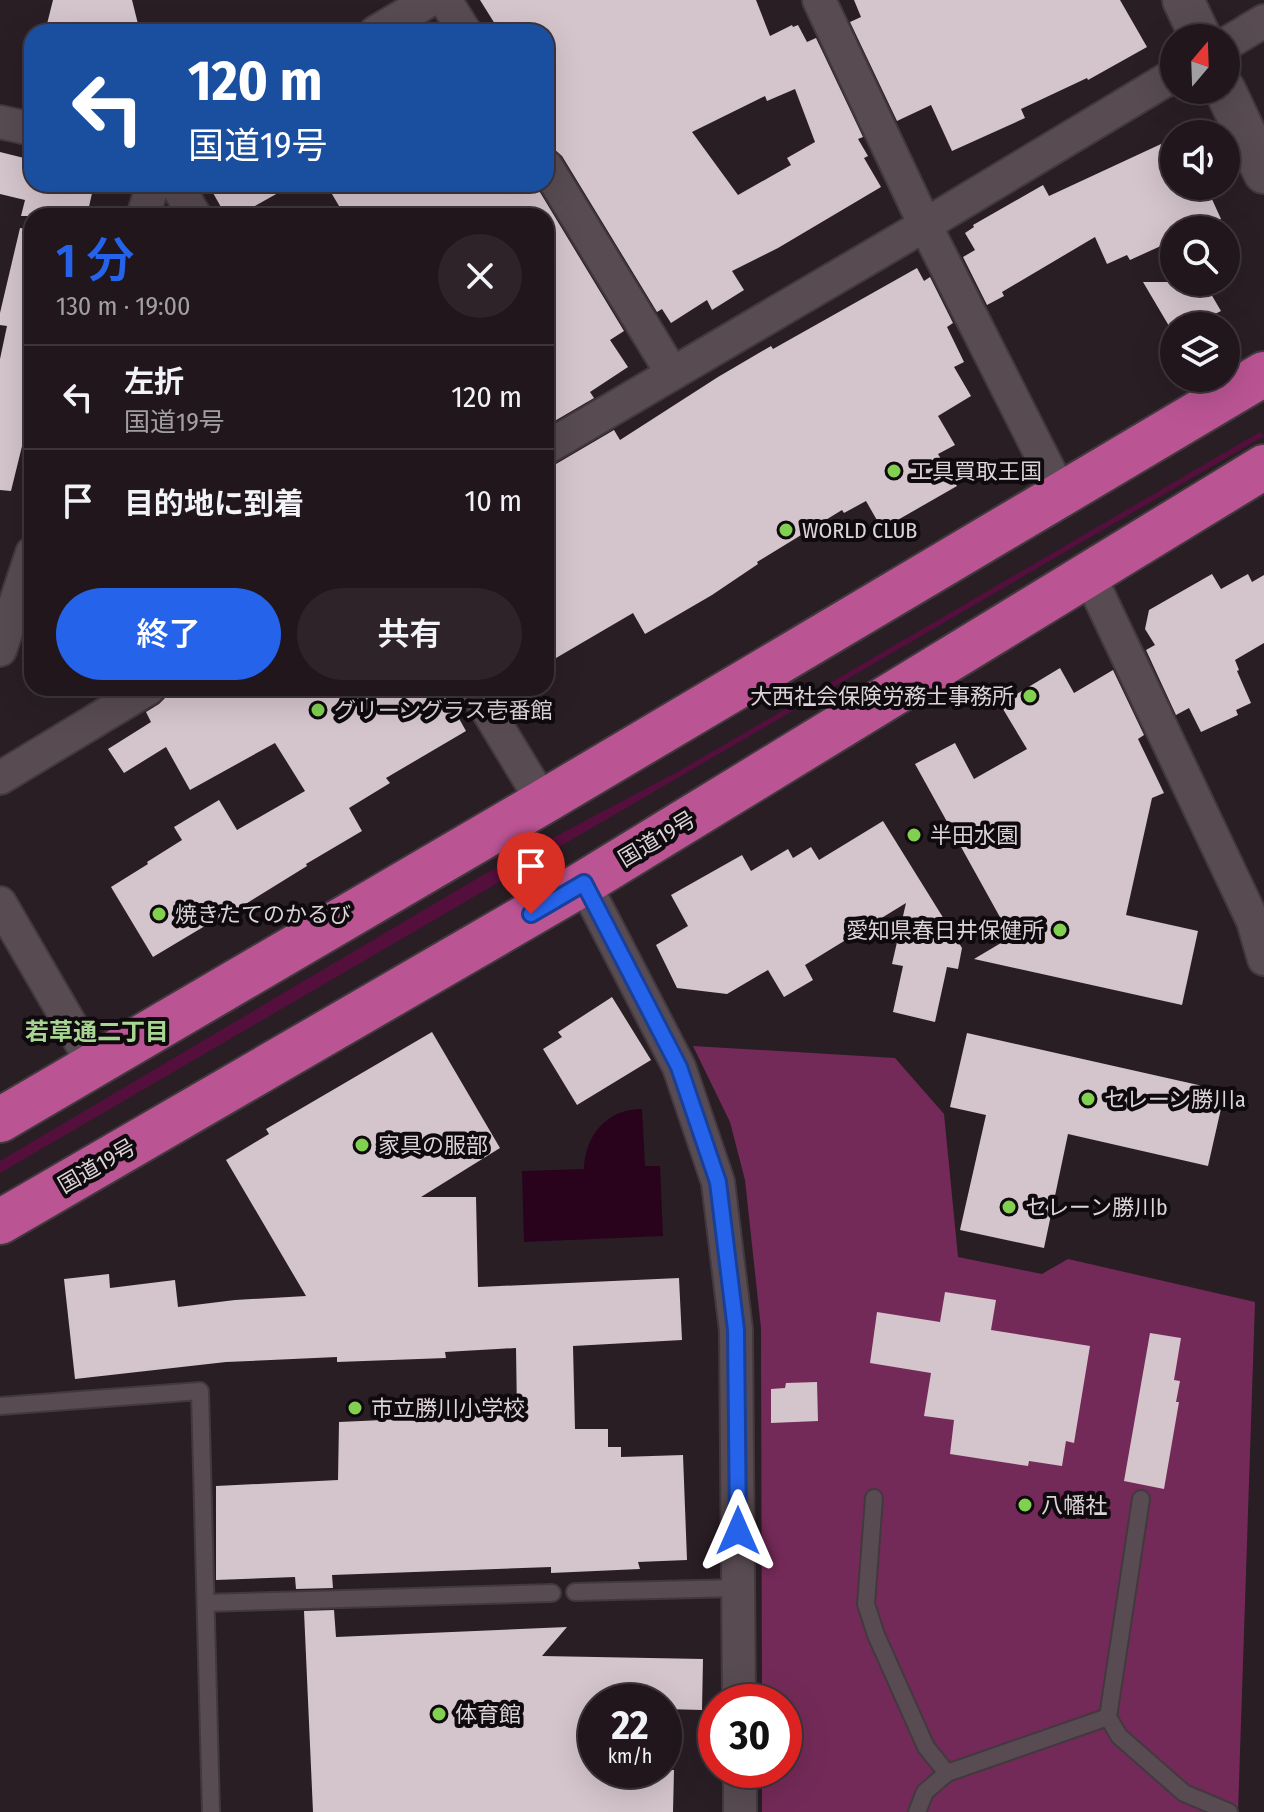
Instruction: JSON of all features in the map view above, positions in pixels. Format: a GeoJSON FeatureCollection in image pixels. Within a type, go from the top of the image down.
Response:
{"type":"FeatureCollection","features":[{"type":"Feature","properties":{"kind":"highway"},"geometry":{"type":"LineString","coordinates":[[0,1120],[1264,374]]}},
{"type":"Feature","properties":{"kind":"highway","name":"国道19号"},"geometry":{"type":"LineString","coordinates":[[0,1222],[584,883],[1264,467]]}},
{"type":"Feature","properties":{"kind":"street"},"geometry":{"type":"LineString","coordinates":[[390,24],[430,0]]}},
{"type":"Feature","properties":{"kind":"street"},"geometry":{"type":"LineString","coordinates":[[445,0],[460,24]]}},
{"type":"Feature","properties":{"kind":"street"},"geometry":{"type":"LineString","coordinates":[[819,0],[925,225],[1061,494]]}},
{"type":"Feature","properties":{"kind":"street"},"geometry":{"type":"LineString","coordinates":[[1183,0],[1194,24]]}},
{"type":"Feature","properties":{"kind":"street"},"geometry":{"type":"LineString","coordinates":[[1240,36],[1264,21]]}},
{"type":"Feature","properties":{"kind":"street"},"geometry":{"type":"LineString","coordinates":[[554,443],[1160,83]]}},
{"type":"Feature","properties":{"kind":"street"},"geometry":{"type":"LineString","coordinates":[[1232,104],[1264,173]]}},
{"type":"Feature","properties":{"kind":"street"},"geometry":{"type":"LineString","coordinates":[[0,122],[24,127]]}},
{"type":"Feature","properties":{"kind":"street"},"geometry":{"type":"LineString","coordinates":[[554,179],[672,373]]}},
{"type":"Feature","properties":{"kind":"street"},"geometry":{"type":"LineString","coordinates":[[1089,575],[1253,921],[1264,959]]}},
{"type":"Feature","properties":{"kind":"street"},"geometry":{"type":"LineString","coordinates":[[0,650],[24,577]]}},
{"type":"Feature","properties":{"kind":"street"},"geometry":{"type":"LineString","coordinates":[[0,778],[136,696]]}},
{"type":"Feature","properties":{"kind":"street"},"geometry":{"type":"LineString","coordinates":[[479,696],[543,802]]}},
{"type":"Feature","properties":{"kind":"street"},"geometry":{"type":"LineString","coordinates":[[584,883],[679,1067],[718,1182],[736,1330],[739,1684]]}},
{"type":"Feature","properties":{"kind":"street"},"geometry":{"type":"LineString","coordinates":[[0,903],[94,1065]]}},
{"type":"Feature","properties":{"kind":"street"},"geometry":{"type":"LineString","coordinates":[[740,1788],[740,1812]]}},
{"type":"Feature","properties":{"kind":"lane"},"geometry":{"type":"LineString","coordinates":[[0,1406],[200,1391],[211,1812]]}},
{"type":"Feature","properties":{"kind":"lane"},"geometry":{"type":"LineString","coordinates":[[874,1498],[866,1604],[876,1635],[926,1747],[947,1773]]}},
{"type":"Feature","properties":{"kind":"lane"},"geometry":{"type":"LineString","coordinates":[[1141,1499],[1108,1717],[1119,1736],[1184,1793],[1229,1812]]}},
{"type":"Feature","properties":{"kind":"lane"},"geometry":{"type":"LineString","coordinates":[[575,1592],[738,1588]]}},
{"type":"Feature","properties":{"kind":"lane"},"geometry":{"type":"LineString","coordinates":[[206,1603],[552,1593]]}},
{"type":"Feature","properties":{"kind":"lane"},"geometry":{"type":"LineString","coordinates":[[917,1812],[925,1792],[947,1773],[1108,1717]]}},
{"type":"Feature","properties":{"kind":"shaded area"},"geometry":{"type":"Polygon","coordinates":[[[1260,432],[1264,436],[0,1173],[0,1161],[483,875],[681,770],[1260,432]]]}},
{"type":"Feature","properties":{"kind":"shaded area"},"geometry":{"type":"Polygon","coordinates":[[[693,1046],[895,1058],[944,1114],[958,1257],[1042,1274],[1068,1259],[1255,1302],[1238,1812],[762,1812],[762,1788],[802,1788],[802,1684],[762,1684],[761,1328],[745,1180],[730,1122],[693,1046]]]}},
{"type":"Feature","properties":{"kind":"shaded area"},"geometry":{"type":"Polygon","coordinates":[[[642,1109],[645,1166],[660,1166],[663,1236],[524,1242],[522,1171],[584,1169],[589,1145],[600,1126],[618,1114],[642,1109]]]}},
{"type":"Feature","properties":{"kind":"building"},"geometry":{"type":"Polygon","coordinates":[[[53,0],[132,0],[138,24],[47,24],[53,0]]]}},
{"type":"Feature","properties":{"kind":"building"},"geometry":{"type":"Polygon","coordinates":[[[480,0],[756,0],[770,36],[798,25],[807,42],[816,38],[863,137],[858,139],[868,156],[864,158],[881,187],[778,248],[732,271],[744,290],[712,310],[707,300],[671,323],[662,309],[657,312],[562,156],[554,149],[554,24],[495,24],[480,0]],[[795,89],[767,101],[765,96],[692,132],[738,195],[791,165],[787,158],[815,142],[795,89]]]}},
{"type":"Feature","properties":{"kind":"building"},"geometry":{"type":"Polygon","coordinates":[[[854,0],[1120,0],[1147,47],[1088,80],[1021,109],[1025,118],[952,151],[931,105],[897,121],[850,22],[861,17],[854,0]]]}},
{"type":"Feature","properties":{"kind":"building"},"geometry":{"type":"Polygon","coordinates":[[[1160,144],[1160,200],[1212,200],[1220,216],[1160,216],[1160,246],[1130,260],[1127,255],[1107,264],[1095,237],[1002,292],[1004,296],[987,305],[963,257],[975,250],[965,233],[973,225],[1043,185],[1049,196],[1160,144]]]}},
{"type":"Feature","properties":{"kind":"building"},"geometry":{"type":"Polygon","coordinates":[[[0,152],[24,158],[24,192],[92,192],[89,208],[24,208],[24,216],[21,216],[25,200],[0,194],[0,152]]]}},
{"type":"Feature","properties":{"kind":"building"},"geometry":{"type":"Polygon","coordinates":[[[212,192],[280,192],[251,208],[222,208],[212,192]]]}},
{"type":"Feature","properties":{"kind":"building"},"geometry":{"type":"Polygon","coordinates":[[[331,192],[540,192],[550,208],[340,208],[331,192]]]}},
{"type":"Feature","properties":{"kind":"building"},"geometry":{"type":"Polygon","coordinates":[[[554,215],[624,331],[610,340],[628,367],[590,392],[594,398],[554,421],[554,215]]]}},
{"type":"Feature","properties":{"kind":"building"},"geometry":{"type":"Polygon","coordinates":[[[20,228],[24,229],[24,438],[11,491],[0,490],[0,359],[7,326],[0,325],[0,313],[20,228]]]}},
{"type":"Feature","properties":{"kind":"building"},"geometry":{"type":"Polygon","coordinates":[[[917,268],[924,281],[930,277],[953,323],[947,327],[964,362],[954,367],[971,396],[938,416],[955,445],[938,454],[957,486],[882,529],[866,501],[844,513],[842,510],[757,562],[712,595],[645,634],[633,613],[556,658],[554,465],[614,430],[620,440],[718,377],[771,346],[773,349],[917,268]]]}},
{"type":"Feature","properties":{"kind":"building"},"geometry":{"type":"Polygon","coordinates":[[[1143,282],[1160,282],[1160,296],[1212,296],[1221,311],[1219,312],[1161,312],[1143,282]]]}},
{"type":"Feature","properties":{"kind":"building"},"geometry":{"type":"Polygon","coordinates":[[[1212,574],[1221,589],[1248,574],[1252,582],[1264,575],[1264,643],[1235,660],[1251,703],[1236,710],[1238,715],[1201,732],[1189,708],[1176,715],[1146,650],[1155,645],[1145,629],[1149,610],[1212,574]]]}},
{"type":"Feature","properties":{"kind":"building"},"geometry":{"type":"Polygon","coordinates":[[[1060,668],[1074,693],[1113,670],[1144,735],[1138,739],[1164,793],[1152,798],[1126,915],[1198,931],[1182,1005],[974,959],[1011,937],[915,764],[955,743],[974,779],[1027,749],[1000,704],[1060,668]]]}},
{"type":"Feature","properties":{"kind":"building"},"geometry":{"type":"Polygon","coordinates":[[[446,696],[466,731],[386,778],[390,783],[349,808],[362,831],[231,913],[153,957],[111,887],[182,840],[174,827],[219,800],[237,830],[305,791],[275,743],[190,790],[166,747],[124,773],[108,749],[151,722],[146,712],[165,698],[446,696]]]}},
{"type":"Feature","properties":{"kind":"building"},"geometry":{"type":"Polygon","coordinates":[[[883,821],[962,948],[958,969],[947,967],[935,1022],[893,1012],[903,966],[892,964],[906,903],[805,965],[813,980],[784,997],[768,970],[727,994],[677,988],[656,945],[688,926],[671,895],[742,855],[751,871],[788,849],[793,858],[811,847],[819,860],[883,821]]]}},
{"type":"Feature","properties":{"kind":"building"},"geometry":{"type":"Polygon","coordinates":[[[612,997],[651,1060],[577,1105],[543,1049],[562,1037],[558,1032],[612,997]]]}},
{"type":"Feature","properties":{"kind":"building"},"geometry":{"type":"Polygon","coordinates":[[[432,1032],[500,1148],[421,1197],[476,1197],[478,1287],[679,1278],[682,1340],[573,1346],[575,1429],[608,1429],[608,1447],[621,1447],[621,1457],[683,1455],[687,1560],[638,1562],[640,1569],[551,1573],[551,1567],[332,1575],[333,1588],[296,1589],[295,1577],[216,1580],[216,1486],[338,1480],[339,1422],[517,1414],[516,1348],[445,1352],[446,1358],[337,1362],[337,1357],[226,1362],[75,1379],[64,1279],[109,1274],[110,1288],[175,1280],[178,1307],[306,1296],[226,1160],[269,1134],[266,1129],[432,1032]]]}},
{"type":"Feature","properties":{"kind":"building","name":"セレーン勝川a"},"geometry":{"type":"Polygon","coordinates":[[[967,1033],[1225,1091],[1208,1166],[1068,1134],[1044,1248],[960,1230],[986,1115],[950,1107],[967,1033]]]}},
{"type":"Feature","properties":{"kind":"building"},"geometry":{"type":"Polygon","coordinates":[[[945,1292],[996,1300],[991,1330],[1090,1346],[1074,1443],[1066,1441],[1062,1466],[1029,1461],[1028,1466],[950,1454],[954,1420],[924,1416],[931,1373],[870,1363],[877,1312],[940,1322],[945,1292]]]}},
{"type":"Feature","properties":{"kind":"building"},"geometry":{"type":"Polygon","coordinates":[[[1150,1333],[1181,1338],[1174,1380],[1180,1381],[1176,1402],[1179,1402],[1164,1489],[1124,1481],[1150,1333]]]}},
{"type":"Feature","properties":{"kind":"building"},"geometry":{"type":"Polygon","coordinates":[[[817,1382],[818,1421],[771,1423],[771,1389],[785,1388],[786,1383],[817,1382]]]}},
{"type":"Feature","properties":{"kind":"building"},"geometry":{"type":"Polygon","coordinates":[[[334,1610],[336,1637],[567,1627],[542,1656],[703,1659],[703,1684],[698,1684],[698,1710],[682,1709],[682,1684],[578,1684],[578,1788],[674,1788],[673,1812],[313,1812],[304,1611],[334,1610]]]}},
{"type":"Feature","properties":{"kind":"place","name":"工具買取王国"},"geometry":{"type":"Point","coordinates":[894,471]}},
{"type":"Feature","properties":{"kind":"place","name":"WORLD CLUB"},"geometry":{"type":"Point","coordinates":[786,530]}},
{"type":"Feature","properties":{"kind":"place","name":"大西社会保険労務士事務所"},"geometry":{"type":"Point","coordinates":[1030,696]}},
{"type":"Feature","properties":{"kind":"place","name":"グリーングラス壱番館"},"geometry":{"type":"Point","coordinates":[318,710]}},
{"type":"Feature","properties":{"kind":"place","name":"半田水園"},"geometry":{"type":"Point","coordinates":[914,835]}},
{"type":"Feature","properties":{"kind":"place","name":"焼きたてのかるび"},"geometry":{"type":"Point","coordinates":[159,914]}},
{"type":"Feature","properties":{"kind":"place","name":"愛知県春日井保健所"},"geometry":{"type":"Point","coordinates":[1060,930]}},
{"type":"Feature","properties":{"kind":"place","name":"セレーン勝川a"},"geometry":{"type":"Point","coordinates":[1088,1099]}},
{"type":"Feature","properties":{"kind":"place","name":"家具の服部"},"geometry":{"type":"Point","coordinates":[362,1145]}},
{"type":"Feature","properties":{"kind":"place","name":"セレーン勝川b"},"geometry":{"type":"Point","coordinates":[1009,1207]}},
{"type":"Feature","properties":{"kind":"place","name":"市立勝川小学校"},"geometry":{"type":"Point","coordinates":[355,1408]}},
{"type":"Feature","properties":{"kind":"place","name":"八幡社"},"geometry":{"type":"Point","coordinates":[1025,1505]}},
{"type":"Feature","properties":{"kind":"place","name":"体育館"},"geometry":{"type":"Point","coordinates":[439,1714]}},
{"type":"Feature","properties":{"kind":"district","name":"若草通二丁目"},"geometry":{"type":"Point","coordinates":[97,1032]}},
{"type":"Feature","properties":{"kind":"route"},"geometry":{"type":"LineString","coordinates":[[531,914],[584,883],[679,1067],[718,1182],[736,1330],[738,1531]]}}]}
